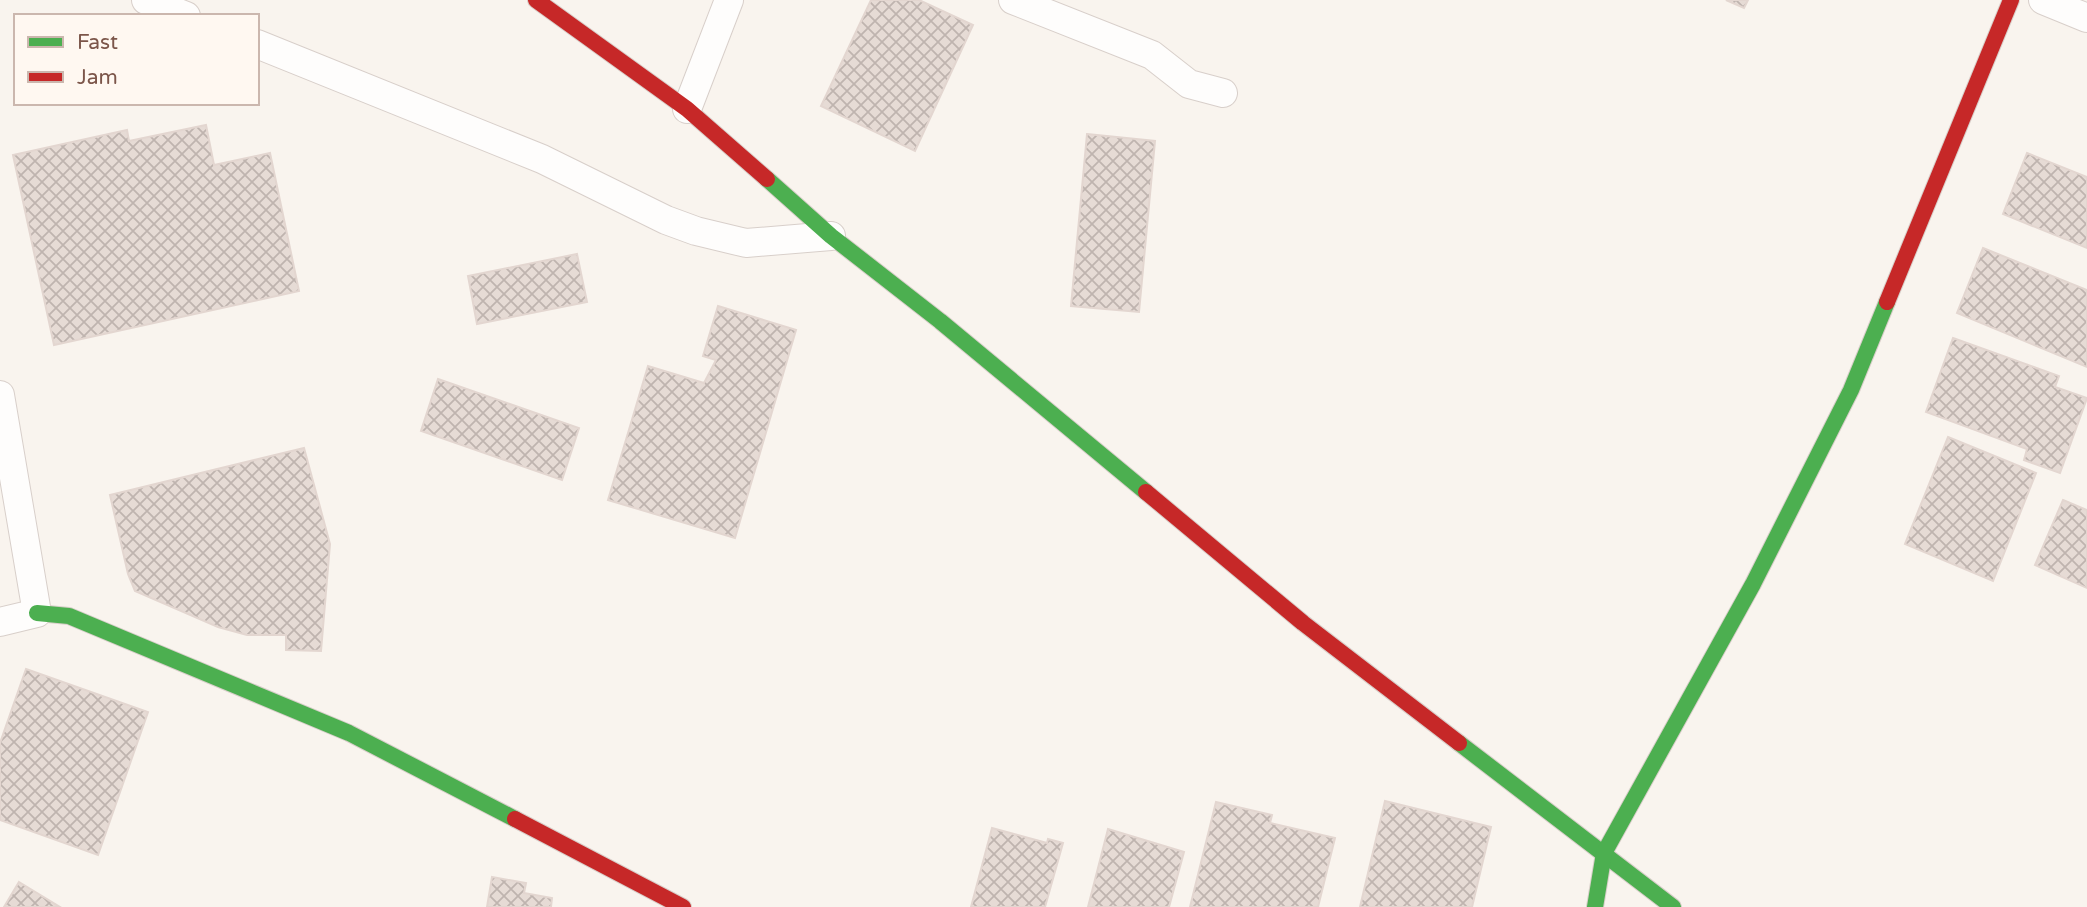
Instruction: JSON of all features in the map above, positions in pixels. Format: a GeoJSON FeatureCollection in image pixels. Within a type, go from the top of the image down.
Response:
{"type":"FeatureCollection","features":[{"type":"Feature","properties":{"kind":"street"},"geometry":{"type":"LineString","coordinates":[[146,0],[181,14]]}},
{"type":"Feature","properties":{"kind":"street"},"geometry":{"type":"LineString","coordinates":[[536,0],[687,109],[831,236],[940,321],[1303,623],[1673,907]]}},
{"type":"Feature","properties":{"kind":"street"},"geometry":{"type":"LineString","coordinates":[[687,109],[729,0]]}},
{"type":"Feature","properties":{"kind":"street"},"geometry":{"type":"LineString","coordinates":[[1013,0],[1153,55],[1189,84],[1223,93]]}},
{"type":"Feature","properties":{"kind":"street"},"geometry":{"type":"LineString","coordinates":[[1595,907],[1604,853],[1753,584],[1851,390],[2011,0]]}},
{"type":"Feature","properties":{"kind":"street"},"geometry":{"type":"LineString","coordinates":[[2042,0],[2087,18]]}},
{"type":"Feature","properties":{"kind":"street"},"geometry":{"type":"LineString","coordinates":[[259,45],[542,159],[666,220],[696,231],[746,243],[831,236]]}},
{"type":"Feature","properties":{"kind":"street"},"geometry":{"type":"LineString","coordinates":[[0,395],[37,613]]}},
{"type":"Feature","properties":{"kind":"street"},"geometry":{"type":"LineString","coordinates":[[0,622],[37,613],[69,616],[349,733],[683,907]]}},
{"type":"Feature","properties":{"kind":"building"},"geometry":{"type":"Polygon","coordinates":[[[871,0],[919,0],[973,25],[915,151],[821,106],[871,0]]]}},
{"type":"Feature","properties":{"kind":"building"},"geometry":{"type":"Polygon","coordinates":[[[1726,0],[1748,0],[1744,8],[1726,0]]]}},
{"type":"Feature","properties":{"kind":"building"},"geometry":{"type":"Polygon","coordinates":[[[206,125],[214,165],[270,153],[299,291],[54,345],[13,155],[127,130],[129,141],[206,125]]]}},
{"type":"Feature","properties":{"kind":"building"},"geometry":{"type":"Polygon","coordinates":[[[1087,134],[1155,141],[1139,312],[1071,306],[1087,134]]]}},
{"type":"Feature","properties":{"kind":"building"},"geometry":{"type":"Polygon","coordinates":[[[2027,153],[2087,177],[2087,248],[2003,214],[2027,153]]]}},
{"type":"Feature","properties":{"kind":"building"},"geometry":{"type":"Polygon","coordinates":[[[1983,248],[2087,290],[2087,367],[1957,313],[1983,248]]]}},
{"type":"Feature","properties":{"kind":"building"},"geometry":{"type":"Polygon","coordinates":[[[577,254],[587,302],[477,324],[468,276],[577,254]]]}},
{"type":"Feature","properties":{"kind":"building"},"geometry":{"type":"Polygon","coordinates":[[[718,306],[796,330],[735,538],[608,500],[648,366],[704,383],[716,360],[703,356],[718,306]]]}},
{"type":"Feature","properties":{"kind":"building"},"geometry":{"type":"Polygon","coordinates":[[[1953,338],[2059,376],[2055,387],[2087,398],[2060,473],[2024,460],[2027,449],[1926,412],[1953,338]]]}},
{"type":"Feature","properties":{"kind":"building"},"geometry":{"type":"Polygon","coordinates":[[[438,379],[579,428],[562,480],[421,431],[438,379]]]}},
{"type":"Feature","properties":{"kind":"building"},"geometry":{"type":"Polygon","coordinates":[[[1948,437],[2036,473],[1993,581],[1905,544],[1948,437]]]}},
{"type":"Feature","properties":{"kind":"building"},"geometry":{"type":"Polygon","coordinates":[[[304,448],[330,544],[321,651],[286,650],[286,635],[247,635],[218,627],[135,591],[128,574],[110,495],[304,448]]]}},
{"type":"Feature","properties":{"kind":"building"},"geometry":{"type":"Polygon","coordinates":[[[2063,500],[2087,510],[2087,588],[2035,565],[2063,500]]]}},
{"type":"Feature","properties":{"kind":"building"},"geometry":{"type":"Polygon","coordinates":[[[26,669],[148,712],[98,855],[0,820],[0,743],[26,669]]]}},
{"type":"Feature","properties":{"kind":"building"},"geometry":{"type":"Polygon","coordinates":[[[1385,801],[1491,827],[1472,907],[1360,907],[1385,801]]]}},
{"type":"Feature","properties":{"kind":"building"},"geometry":{"type":"Polygon","coordinates":[[[1216,802],[1272,815],[1270,823],[1335,838],[1318,907],[1190,907],[1216,802]]]}},
{"type":"Feature","properties":{"kind":"building"},"geometry":{"type":"Polygon","coordinates":[[[992,828],[1047,843],[1048,839],[1063,843],[1045,907],[971,907],[992,828]]]}},
{"type":"Feature","properties":{"kind":"building"},"geometry":{"type":"Polygon","coordinates":[[[1108,829],[1184,852],[1169,907],[1088,907],[1108,829]]]}},
{"type":"Feature","properties":{"kind":"building"},"geometry":{"type":"Polygon","coordinates":[[[492,877],[526,883],[524,893],[552,898],[551,907],[487,907],[492,877]]]}},
{"type":"Feature","properties":{"kind":"building"},"geometry":{"type":"Polygon","coordinates":[[[19,882],[60,907],[4,907],[19,882]]]}},
{"type":"Feature","properties":{"kind":"traffic: fast"},"geometry":{"type":"LineString","coordinates":[[767,179],[831,236],[940,321],[1146,492]]}},
{"type":"Feature","properties":{"kind":"traffic: fast"},"geometry":{"type":"LineString","coordinates":[[1595,907],[1604,853],[1753,584],[1851,390],[1887,302]]}},
{"type":"Feature","properties":{"kind":"traffic: fast"},"geometry":{"type":"LineString","coordinates":[[37,613],[69,616],[349,733],[515,819]]}},
{"type":"Feature","properties":{"kind":"traffic: fast"},"geometry":{"type":"LineString","coordinates":[[1459,743],[1673,907]]}},
{"type":"Feature","properties":{"kind":"traffic: jam"},"geometry":{"type":"LineString","coordinates":[[536,0],[687,109],[767,179]]}},
{"type":"Feature","properties":{"kind":"traffic: jam"},"geometry":{"type":"LineString","coordinates":[[1887,302],[2011,0]]}},
{"type":"Feature","properties":{"kind":"traffic: jam"},"geometry":{"type":"LineString","coordinates":[[1146,492],[1303,623],[1459,743]]}},
{"type":"Feature","properties":{"kind":"traffic: jam"},"geometry":{"type":"LineString","coordinates":[[515,819],[683,907]]}}]}
